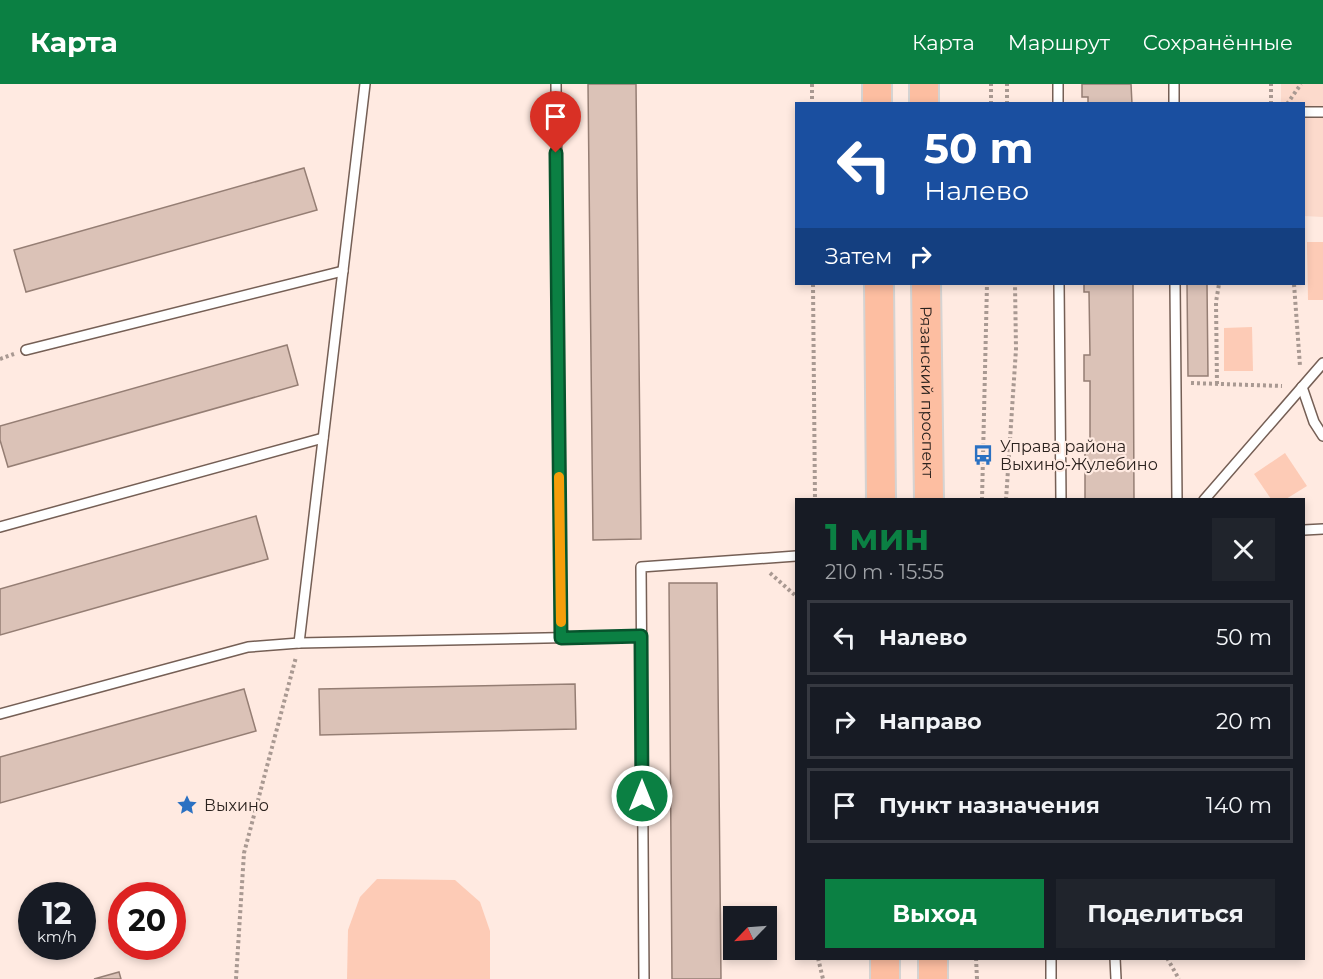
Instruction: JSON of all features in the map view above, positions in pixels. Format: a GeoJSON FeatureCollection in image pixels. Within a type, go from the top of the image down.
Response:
{"type":"FeatureCollection","features":[{"type":"Feature","properties":{"kind":"main road"},"geometry":{"type":"LineString","coordinates":[[877,84],[877,102]]}},
{"type":"Feature","properties":{"kind":"main road"},"geometry":{"type":"LineString","coordinates":[[924,84],[924,102]]}},
{"type":"Feature","properties":{"kind":"main road"},"geometry":{"type":"LineString","coordinates":[[879,285],[880,498]]}},
{"type":"Feature","properties":{"kind":"main road","name":"Рязанский проспект"},"geometry":{"type":"LineString","coordinates":[[926,285],[929,498]]}},
{"type":"Feature","properties":{"kind":"main road"},"geometry":{"type":"LineString","coordinates":[[885,960],[885,979]]}},
{"type":"Feature","properties":{"kind":"main road"},"geometry":{"type":"LineString","coordinates":[[933,960],[933,979]]}},
{"type":"Feature","properties":{"kind":"lane"},"geometry":{"type":"LineString","coordinates":[[299,643],[365,84]]}},
{"type":"Feature","properties":{"kind":"lane"},"geometry":{"type":"LineString","coordinates":[[556,84],[561,638]]}},
{"type":"Feature","properties":{"kind":"lane"},"geometry":{"type":"LineString","coordinates":[[1058,84],[1058,102]]}},
{"type":"Feature","properties":{"kind":"lane"},"geometry":{"type":"LineString","coordinates":[[1174,84],[1174,102]]}},
{"type":"Feature","properties":{"kind":"lane"},"geometry":{"type":"LineString","coordinates":[[1305,112],[1323,112]]}},
{"type":"Feature","properties":{"kind":"lane"},"geometry":{"type":"LineString","coordinates":[[26,350],[343,271]]}},
{"type":"Feature","properties":{"kind":"lane"},"geometry":{"type":"LineString","coordinates":[[1059,285],[1061,498]]}},
{"type":"Feature","properties":{"kind":"lane"},"geometry":{"type":"LineString","coordinates":[[1175,285],[1177,498]]}},
{"type":"Feature","properties":{"kind":"lane"},"geometry":{"type":"LineString","coordinates":[[1206,498],[1323,363]]}},
{"type":"Feature","properties":{"kind":"lane"},"geometry":{"type":"LineString","coordinates":[[1302,387],[1314,422],[1323,436]]}},
{"type":"Feature","properties":{"kind":"lane"},"geometry":{"type":"LineString","coordinates":[[0,527],[323,438]]}},
{"type":"Feature","properties":{"kind":"lane"},"geometry":{"type":"LineString","coordinates":[[1305,530],[1323,529]]}},
{"type":"Feature","properties":{"kind":"lane"},"geometry":{"type":"LineString","coordinates":[[644,979],[640,567],[795,556]]}},
{"type":"Feature","properties":{"kind":"lane"},"geometry":{"type":"LineString","coordinates":[[0,714],[248,647],[299,643],[641,636]]}},
{"type":"Feature","properties":{"kind":"lane"},"geometry":{"type":"LineString","coordinates":[[1051,960],[1051,979]]}},
{"type":"Feature","properties":{"kind":"lane"},"geometry":{"type":"LineString","coordinates":[[1115,960],[1116,979]]}},
{"type":"Feature","properties":{"kind":"path"},"geometry":{"type":"LineString","coordinates":[[812,84],[812,102]]}},
{"type":"Feature","properties":{"kind":"path"},"geometry":{"type":"LineString","coordinates":[[991,84],[991,102]]}},
{"type":"Feature","properties":{"kind":"path"},"geometry":{"type":"LineString","coordinates":[[1007,84],[1007,102]]}},
{"type":"Feature","properties":{"kind":"path"},"geometry":{"type":"LineString","coordinates":[[1271,84],[1271,102]]}},
{"type":"Feature","properties":{"kind":"path"},"geometry":{"type":"LineString","coordinates":[[1288,102],[1301,84]]}},
{"type":"Feature","properties":{"kind":"path"},"geometry":{"type":"LineString","coordinates":[[813,285],[816,498]]}},
{"type":"Feature","properties":{"kind":"path"},"geometry":{"type":"LineString","coordinates":[[982,498],[987,285]]}},
{"type":"Feature","properties":{"kind":"path"},"geometry":{"type":"LineString","coordinates":[[1006,498],[1016,349],[1016,285]]}},
{"type":"Feature","properties":{"kind":"path"},"geometry":{"type":"LineString","coordinates":[[1217,384],[1216,302],[1219,285]]}},
{"type":"Feature","properties":{"kind":"path"},"geometry":{"type":"LineString","coordinates":[[1176,383],[1302,387],[1294,285]]}},
{"type":"Feature","properties":{"kind":"path"},"geometry":{"type":"LineString","coordinates":[[753,559],[795,595]]}},
{"type":"Feature","properties":{"kind":"path"},"geometry":{"type":"LineString","coordinates":[[236,979],[244,853],[299,643]]}},
{"type":"Feature","properties":{"kind":"path"},"geometry":{"type":"LineString","coordinates":[[818,960],[823,979]]}},
{"type":"Feature","properties":{"kind":"path"},"geometry":{"type":"LineString","coordinates":[[976,960],[977,979]]}},
{"type":"Feature","properties":{"kind":"path"},"geometry":{"type":"LineString","coordinates":[[1168,960],[1179,979]]}},
{"type":"Feature","properties":{"kind":"shaded area"},"geometry":{"type":"Polygon","coordinates":[[[1281,84],[1323,84],[1323,217],[1305,216],[1305,102],[1281,102],[1281,84]]]}},
{"type":"Feature","properties":{"kind":"shaded area"},"geometry":{"type":"Polygon","coordinates":[[[1307,242],[1323,242],[1323,300],[1308,300],[1307,242]]]}},
{"type":"Feature","properties":{"kind":"shaded area"},"geometry":{"type":"Polygon","coordinates":[[[1252,327],[1253,371],[1224,371],[1224,328],[1252,327]]]}},
{"type":"Feature","properties":{"kind":"shaded area"},"geometry":{"type":"Polygon","coordinates":[[[1285,453],[1307,486],[1288,498],[1270,498],[1254,474],[1285,453]]]}},
{"type":"Feature","properties":{"kind":"shaded area"},"geometry":{"type":"Polygon","coordinates":[[[377,879],[455,880],[480,902],[490,931],[490,979],[347,979],[348,930],[360,897],[377,879]]]}},
{"type":"Feature","properties":{"kind":"building"},"geometry":{"type":"Polygon","coordinates":[[[588,84],[636,84],[641,539],[593,540],[588,84]]]}},
{"type":"Feature","properties":{"kind":"building"},"geometry":{"type":"Polygon","coordinates":[[[1082,84],[1131,84],[1132,102],[1088,102],[1088,97],[1082,97],[1082,84]]]}},
{"type":"Feature","properties":{"kind":"building"},"geometry":{"type":"Polygon","coordinates":[[[304,168],[317,210],[26,292],[14,250],[304,168]]]}},
{"type":"Feature","properties":{"kind":"building"},"geometry":{"type":"Polygon","coordinates":[[[1084,285],[1133,285],[1134,498],[1085,498],[1085,444],[1090,444],[1090,381],[1084,381],[1084,355],[1090,355],[1089,292],[1084,292],[1084,285]]]}},
{"type":"Feature","properties":{"kind":"building"},"geometry":{"type":"Polygon","coordinates":[[[1187,285],[1207,285],[1208,376],[1188,376],[1187,285]]]}},
{"type":"Feature","properties":{"kind":"building"},"geometry":{"type":"Polygon","coordinates":[[[287,345],[298,385],[8,467],[0,440],[0,426],[287,345]]]}},
{"type":"Feature","properties":{"kind":"building"},"geometry":{"type":"Polygon","coordinates":[[[256,516],[268,559],[0,635],[0,589],[256,516]]]}},
{"type":"Feature","properties":{"kind":"building"},"geometry":{"type":"Polygon","coordinates":[[[669,583],[717,583],[721,979],[672,979],[669,583]]]}},
{"type":"Feature","properties":{"kind":"building"},"geometry":{"type":"Polygon","coordinates":[[[575,684],[576,729],[320,735],[319,689],[575,684]]]}},
{"type":"Feature","properties":{"kind":"building"},"geometry":{"type":"Polygon","coordinates":[[[244,689],[256,731],[0,803],[0,757],[244,689]]]}},
{"type":"Feature","properties":{"kind":"building"},"geometry":{"type":"Polygon","coordinates":[[[119,972],[121,979],[94,979],[119,972]]]}},
{"type":"Feature","properties":{"kind":"slow traffic"},"geometry":{"type":"LineString","coordinates":[[559,477],[561,622]]}},
{"type":"Feature","properties":{"kind":"place","name":"Управа района Выхино-Жулебино"},"geometry":{"type":"Point","coordinates":[983,455]}},
{"type":"Feature","properties":{"kind":"place","name":"Выхино"},"geometry":{"type":"Point","coordinates":[187,805]}},
{"type":"Feature","properties":{"kind":"route"},"geometry":{"type":"LineString","coordinates":[[556,153],[561,638],[641,636],[642,796]]}}]}
